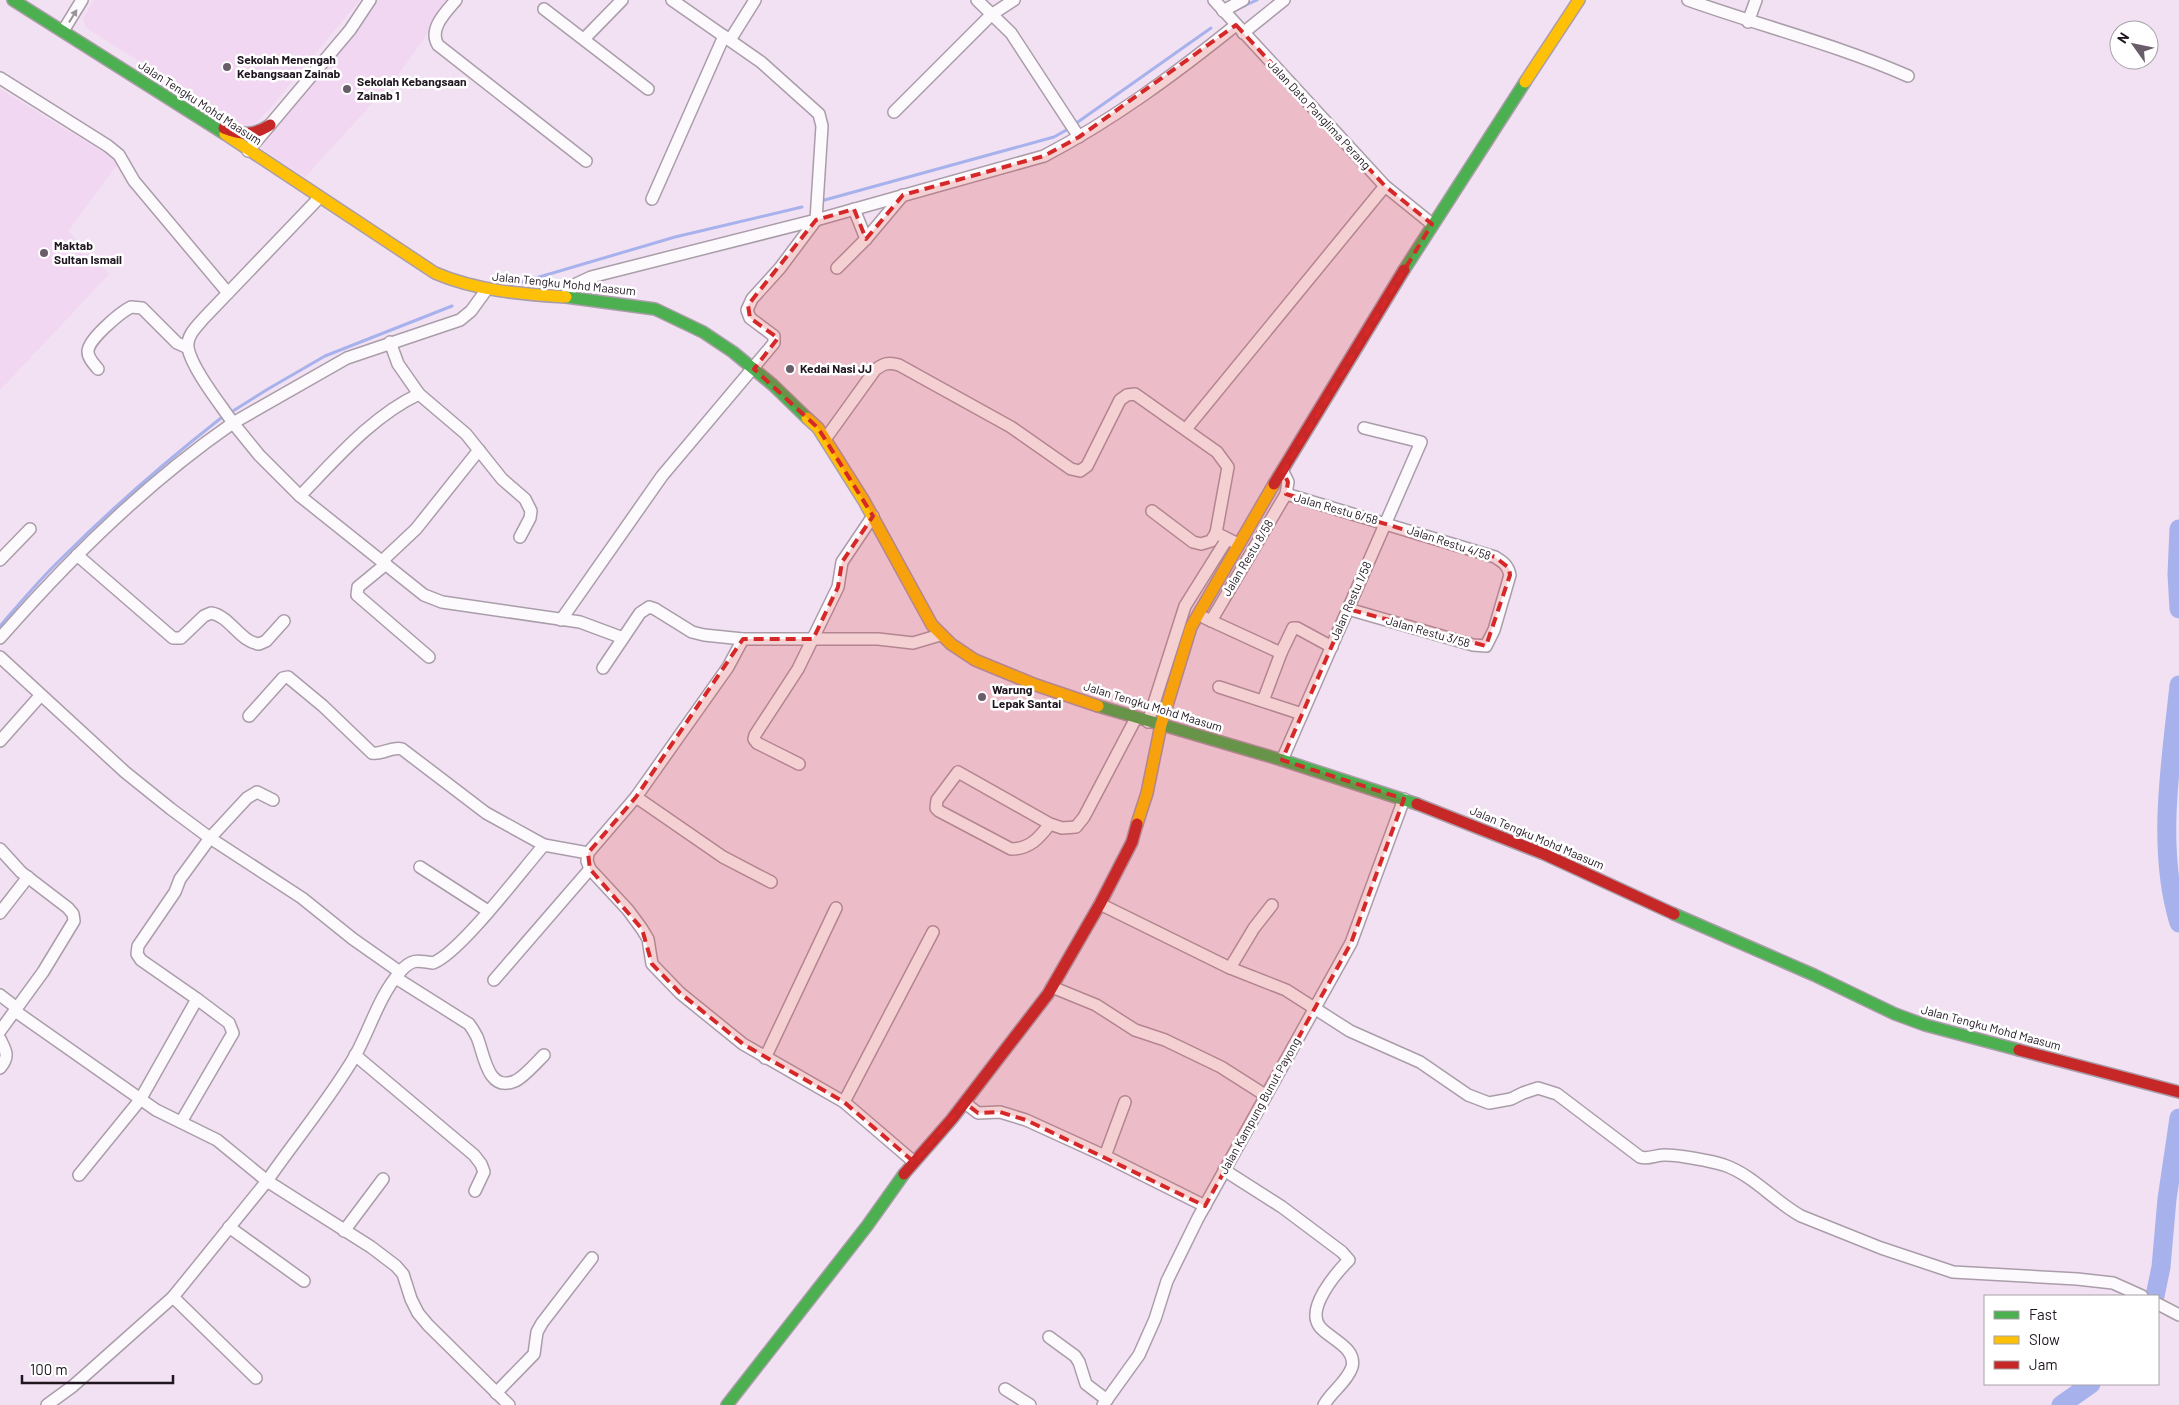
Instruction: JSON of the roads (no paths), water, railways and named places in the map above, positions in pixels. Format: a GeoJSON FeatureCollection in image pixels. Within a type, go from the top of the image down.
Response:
{"type":"FeatureCollection","features":[{"type":"Feature","properties":{"kind":"main road","name":"Jalan Tengku Mohd Maasum"},"geometry":{"type":"LineString","coordinates":[[13,0],[204,120],[248,151],[435,273],[456,282],[487,290],[565,296],[655,309],[703,332],[754,369],[801,410],[826,438],[873,516],[932,625],[940,635],[975,660],[1036,684],[1148,722],[1282,760],[1404,799],[1544,854],[1646,902],[1814,975],[1895,1014],[1925,1025],[2179,1092]]}},
{"type":"Feature","properties":{"kind":"main road"},"geometry":{"type":"LineString","coordinates":[[727,1405],[867,1226],[914,1162],[965,1102],[1052,987],[1100,904],[1132,842],[1147,793],[1161,725],[1191,627],[1233,542],[1283,472],[1327,394],[1432,224],[1579,0]]}},
{"type":"Feature","properties":{"kind":"main road"},"geometry":{"type":"LineString","coordinates":[[204,120],[246,135],[256,133],[270,125]]}},
{"type":"Feature","properties":{"kind":"street"},"geometry":{"type":"LineString","coordinates":[[63,32],[82,0]]}},
{"type":"Feature","properties":{"kind":"street"},"geometry":{"type":"LineString","coordinates":[[248,151],[350,30],[370,0]]}},
{"type":"Feature","properties":{"kind":"street"},"geometry":{"type":"LineString","coordinates":[[456,0],[436,28],[434,34],[438,45],[586,161]]}},
{"type":"Feature","properties":{"kind":"street"},"geometry":{"type":"LineString","coordinates":[[584,39],[622,0]]}},
{"type":"Feature","properties":{"kind":"street"},"geometry":{"type":"LineString","coordinates":[[561,620],[662,476],[754,369],[775,339],[772,334],[750,318],[747,314],[748,305],[780,268],[816,220],[822,126],[819,114],[761,62],[672,0]]}},
{"type":"Feature","properties":{"kind":"street"},"geometry":{"type":"LineString","coordinates":[[652,199],[727,38],[755,0]]}},
{"type":"Feature","properties":{"kind":"street"},"geometry":{"type":"LineString","coordinates":[[977,0],[1011,33],[1075,130]]}},
{"type":"Feature","properties":{"kind":"street"},"geometry":{"type":"LineString","coordinates":[[894,112],[991,15],[1014,0]]}},
{"type":"Feature","properties":{"kind":"street","name":"Jalan Dato Panglima Perang"},"geometry":{"type":"LineString","coordinates":[[1214,0],[1385,186],[1432,224]]}},
{"type":"Feature","properties":{"kind":"street"},"geometry":{"type":"LineString","coordinates":[[1224,11],[1243,0]]}},
{"type":"Feature","properties":{"kind":"street"},"geometry":{"type":"LineString","coordinates":[[565,296],[576,284],[591,277],[816,220],[1044,156],[1075,130],[1115,116],[1239,29],[1284,0]]}},
{"type":"Feature","properties":{"kind":"street"},"geometry":{"type":"LineString","coordinates":[[1688,0],[1748,22],[1877,62],[1908,76]]}},
{"type":"Feature","properties":{"kind":"street"},"geometry":{"type":"LineString","coordinates":[[1748,22],[1756,0]]}},
{"type":"Feature","properties":{"kind":"street"},"geometry":{"type":"LineString","coordinates":[[544,8],[648,89]]}},
{"type":"Feature","properties":{"kind":"street"},"geometry":{"type":"LineString","coordinates":[[0,78],[108,146],[119,156],[134,181],[228,293]]}},
{"type":"Feature","properties":{"kind":"street"},"geometry":{"type":"LineString","coordinates":[[1186,429],[1385,186]]}},
{"type":"Feature","properties":{"kind":"street"},"geometry":{"type":"LineString","coordinates":[[837,268],[903,195]]}},
{"type":"Feature","properties":{"kind":"street"},"geometry":{"type":"LineString","coordinates":[[319,198],[195,328],[190,338],[188,348],[198,370],[233,423],[259,455],[300,496],[424,595],[442,602],[580,622],[623,638]]}},
{"type":"Feature","properties":{"kind":"street"},"geometry":{"type":"LineString","coordinates":[[854,209],[866,238]]}},
{"type":"Feature","properties":{"kind":"street"},"geometry":{"type":"LineString","coordinates":[[0,638],[43,588],[112,521],[177,463],[233,423],[347,358],[460,320],[479,302],[487,290]]}},
{"type":"Feature","properties":{"kind":"street"},"geometry":{"type":"LineString","coordinates":[[98,369],[88,354],[88,347],[98,334],[131,306],[142,308],[177,343],[188,348]]}},
{"type":"Feature","properties":{"kind":"street"},"geometry":{"type":"LineString","coordinates":[[390,342],[398,364],[419,394],[447,417],[479,450],[502,479],[525,499],[529,505],[530,518],[520,537]]}},
{"type":"Feature","properties":{"kind":"street"},"geometry":{"type":"LineString","coordinates":[[826,438],[875,370],[882,364],[890,362],[899,365],[1002,422],[1071,468],[1080,471],[1087,466],[1120,400],[1127,395],[1135,394],[1221,456],[1228,467],[1216,533],[1211,541],[1206,543],[1193,542],[1152,511]]}},
{"type":"Feature","properties":{"kind":"street"},"geometry":{"type":"LineString","coordinates":[[300,496],[357,439],[407,400],[419,394]]}},
{"type":"Feature","properties":{"kind":"street","name":"Jalan Restu 1/58"},"geometry":{"type":"LineString","coordinates":[[1282,760],[1421,442],[1364,428]]}},
{"type":"Feature","properties":{"kind":"street"},"geometry":{"type":"LineString","coordinates":[[429,657],[357,595],[358,587],[416,529],[479,450]]}},
{"type":"Feature","properties":{"kind":"street"},"geometry":{"type":"LineString","coordinates":[[1283,472],[1288,482],[1286,494]]}},
{"type":"Feature","properties":{"kind":"street","name":"Jalan Restu 6/58"},"geometry":{"type":"LineString","coordinates":[[1286,494],[1386,523]]}},
{"type":"Feature","properties":{"kind":"street","name":"Jalan Restu 8/58"},"geometry":{"type":"LineString","coordinates":[[1211,621],[1286,494]]}},
{"type":"Feature","properties":{"kind":"street"},"geometry":{"type":"LineString","coordinates":[[799,764],[757,743],[754,739],[758,728],[798,669],[838,587],[842,562],[873,516]]}},
{"type":"Feature","properties":{"kind":"street","name":"Jalan Restu 4/58"},"geometry":{"type":"LineString","coordinates":[[1386,523],[1495,557],[1503,561],[1508,568]]}},
{"type":"Feature","properties":{"kind":"street"},"geometry":{"type":"LineString","coordinates":[[0,560],[30,529]]}},
{"type":"Feature","properties":{"kind":"street"},"geometry":{"type":"LineString","coordinates":[[1148,722],[1185,606],[1233,542],[1216,533]]}},
{"type":"Feature","properties":{"kind":"street"},"geometry":{"type":"LineString","coordinates":[[77,555],[173,638],[181,638],[204,616],[211,613],[218,615],[251,642],[259,644],[266,641],[284,621]]}},
{"type":"Feature","properties":{"kind":"street","name":"Jalan Restu 3/58"},"geometry":{"type":"LineString","coordinates":[[1348,609],[1473,645],[1486,646],[1494,630],[1510,575],[1508,568]]}},
{"type":"Feature","properties":{"kind":"street"},"geometry":{"type":"LineString","coordinates":[[603,668],[640,613],[650,608],[655,609],[692,632],[743,638],[878,639],[913,644],[940,635]]}},
{"type":"Feature","properties":{"kind":"street"},"geometry":{"type":"LineString","coordinates":[[1197,614],[1281,653]]}},
{"type":"Feature","properties":{"kind":"street"},"geometry":{"type":"LineString","coordinates":[[1263,701],[1281,653],[1293,628],[1297,628],[1332,647]]}},
{"type":"Feature","properties":{"kind":"street"},"geometry":{"type":"LineString","coordinates":[[743,638],[728,667],[636,797],[588,853],[587,861],[590,869],[628,910],[642,929],[648,939],[652,964],[687,999],[743,1044],[844,1102],[914,1162]]}},
{"type":"Feature","properties":{"kind":"street"},"geometry":{"type":"LineString","coordinates":[[0,657],[40,696],[125,772],[210,838],[294,892],[398,975],[469,1024],[477,1036],[486,1068],[494,1078],[504,1082],[515,1081],[544,1055]]}},
{"type":"Feature","properties":{"kind":"street"},"geometry":{"type":"LineString","coordinates":[[249,716],[283,678],[288,677],[323,706],[372,753],[377,754],[396,747],[402,749],[486,814],[544,845],[588,853]]}},
{"type":"Feature","properties":{"kind":"street"},"geometry":{"type":"LineString","coordinates":[[1219,687],[1302,714]]}},
{"type":"Feature","properties":{"kind":"street"},"geometry":{"type":"LineString","coordinates":[[0,741],[40,696]]}},
{"type":"Feature","properties":{"kind":"street"},"geometry":{"type":"LineString","coordinates":[[1050,824],[1037,841],[1020,849],[1011,849],[939,811],[936,808],[937,800],[958,772],[1050,824],[1062,828],[1076,827],[1136,718]]}},
{"type":"Feature","properties":{"kind":"street"},"geometry":{"type":"LineString","coordinates":[[181,1122],[233,1033],[228,1022],[141,960],[137,950],[175,892],[180,879],[210,838],[247,798],[257,792],[273,800]]}},
{"type":"Feature","properties":{"kind":"street"},"geometry":{"type":"LineString","coordinates":[[636,797],[723,857],[771,882]]}},
{"type":"Feature","properties":{"kind":"street","name":"Jalan Kampung Bunut Payong"},"geometry":{"type":"LineString","coordinates":[[1105,1402],[1147,1341],[1167,1281],[1205,1206],[1351,943],[1404,799]]}},
{"type":"Feature","properties":{"kind":"street"},"geometry":{"type":"LineString","coordinates":[[48,1405],[73,1386],[173,1297],[267,1181],[320,1110],[355,1055],[373,1016],[398,975],[412,962],[418,960],[433,963],[441,960],[488,911],[544,845]]}},
{"type":"Feature","properties":{"kind":"street"},"geometry":{"type":"LineString","coordinates":[[0,849],[28,877],[68,908],[73,914],[74,921],[48,963],[0,1031]]}},
{"type":"Feature","properties":{"kind":"street"},"geometry":{"type":"LineString","coordinates":[[420,867],[488,911]]}},
{"type":"Feature","properties":{"kind":"street"},"geometry":{"type":"LineString","coordinates":[[494,980],[590,869]]}},
{"type":"Feature","properties":{"kind":"street"},"geometry":{"type":"LineString","coordinates":[[0,913],[28,877]]}},
{"type":"Feature","properties":{"kind":"street"},"geometry":{"type":"LineString","coordinates":[[1100,904],[1230,968],[1286,990],[1350,1031],[1420,1062],[1468,1095],[1489,1103],[1511,1099],[1538,1088],[1557,1094],[1640,1157],[1648,1159],[1666,1154],[1722,1164],[1738,1171],[1783,1206],[1801,1216],[1927,1265],[1953,1272],[2114,1283],[2140,1295]]}},
{"type":"Feature","properties":{"kind":"street"},"geometry":{"type":"LineString","coordinates":[[1230,968],[1254,928],[1272,905]]}},
{"type":"Feature","properties":{"kind":"street"},"geometry":{"type":"LineString","coordinates":[[765,1058],[836,908]]}},
{"type":"Feature","properties":{"kind":"street"},"geometry":{"type":"LineString","coordinates":[[844,1102],[933,932]]}},
{"type":"Feature","properties":{"kind":"street"},"geometry":{"type":"LineString","coordinates":[[1052,987],[1096,1005],[1135,1030],[1165,1040],[1222,1067],[1265,1095]]}},
{"type":"Feature","properties":{"kind":"street"},"geometry":{"type":"LineString","coordinates":[[0,995],[16,1009],[140,1100],[217,1140],[267,1181],[371,1247],[396,1266],[403,1274],[411,1300],[418,1313],[509,1405]]}},
{"type":"Feature","properties":{"kind":"street"},"geometry":{"type":"LineString","coordinates":[[80,1175],[140,1100],[197,999]]}},
{"type":"Feature","properties":{"kind":"street"},"geometry":{"type":"LineString","coordinates":[[0,1038],[7,1053],[6,1060],[0,1068]]}},
{"type":"Feature","properties":{"kind":"street"},"geometry":{"type":"LineString","coordinates":[[355,1055],[474,1155],[484,1172],[475,1191]]}},
{"type":"Feature","properties":{"kind":"street"},"geometry":{"type":"LineString","coordinates":[[965,1102],[978,1113],[1000,1112],[1026,1120],[1105,1156],[1205,1206]]}},
{"type":"Feature","properties":{"kind":"street"},"geometry":{"type":"LineString","coordinates":[[1105,1156],[1125,1102]]}},
{"type":"Feature","properties":{"kind":"street"},"geometry":{"type":"LineString","coordinates":[[1224,1170],[1282,1206],[1342,1252],[1349,1260],[1340,1269],[1318,1303],[1316,1316],[1320,1327],[1346,1348],[1352,1356],[1352,1367],[1324,1405]]}},
{"type":"Feature","properties":{"kind":"street"},"geometry":{"type":"LineString","coordinates":[[344,1231],[382,1179]]}},
{"type":"Feature","properties":{"kind":"street"},"geometry":{"type":"LineString","coordinates":[[229,1227],[304,1281]]}},
{"type":"Feature","properties":{"kind":"street"},"geometry":{"type":"LineString","coordinates":[[496,1393],[534,1354],[538,1332],[542,1323],[592,1258]]}},
{"type":"Feature","properties":{"kind":"street"},"geometry":{"type":"LineString","coordinates":[[173,1297],[256,1378]]}},
{"type":"Feature","properties":{"kind":"street"},"geometry":{"type":"LineString","coordinates":[[2159,1305],[2177,1314]]}},
{"type":"Feature","properties":{"kind":"street"},"geometry":{"type":"LineString","coordinates":[[1049,1337],[1076,1356],[1086,1384],[1105,1402]]}},
{"type":"Feature","properties":{"kind":"street"},"geometry":{"type":"LineString","coordinates":[[1004,1390],[1030,1405]]}},
{"type":"Feature","properties":{"kind":"waterway"},"geometry":{"type":"LineString","coordinates":[[1244,6],[1257,0]]}},
{"type":"Feature","properties":{"kind":"waterway"},"geometry":{"type":"LineString","coordinates":[[1075,124],[1211,28]]}},
{"type":"Feature","properties":{"kind":"waterway"},"geometry":{"type":"LineString","coordinates":[[821,201],[1054,137],[1070,128]]}},
{"type":"Feature","properties":{"kind":"waterway"},"geometry":{"type":"LineString","coordinates":[[512,285],[675,237],[802,207]]}},
{"type":"Feature","properties":{"kind":"waterway"},"geometry":{"type":"LineString","coordinates":[[233,411],[325,356],[452,306]]}},
{"type":"Feature","properties":{"kind":"waterway"},"geometry":{"type":"LineString","coordinates":[[0,626],[46,574],[100,521],[159,468],[221,418]]}},
{"type":"Feature","properties":{"kind":"waterway"},"geometry":{"type":"LineString","coordinates":[[2179,529],[2177,574],[2179,609]]}},
{"type":"Feature","properties":{"kind":"waterway"},"geometry":{"type":"LineString","coordinates":[[2179,685],[2167,805],[2168,865],[2179,923]]}},
{"type":"Feature","properties":{"kind":"waterway"},"geometry":{"type":"LineString","coordinates":[[2155,1295],[2161,1267],[2167,1199],[2179,1118]]}},
{"type":"Feature","properties":{"kind":"waterway"},"geometry":{"type":"LineString","coordinates":[[2061,1405],[2090,1385]]}},
{"type":"Feature","properties":{"kind":"place","name":"Sekolah Menengah Kebangsaan Zainab"},"geometry":{"type":"Point","coordinates":[227,67]}},
{"type":"Feature","properties":{"kind":"place","name":"Sekolah Kebangsaan Zainab 1"},"geometry":{"type":"Point","coordinates":[347,89]}},
{"type":"Feature","properties":{"kind":"place","name":"Maktab Sultan Ismail"},"geometry":{"type":"Point","coordinates":[44,253]}},
{"type":"Feature","properties":{"kind":"place","name":"Kedai Nasi JJ"},"geometry":{"type":"Point","coordinates":[790,369]}},
{"type":"Feature","properties":{"kind":"place","name":"Warung Lepak Santai"},"geometry":{"type":"Point","coordinates":[982,697]}}]}
